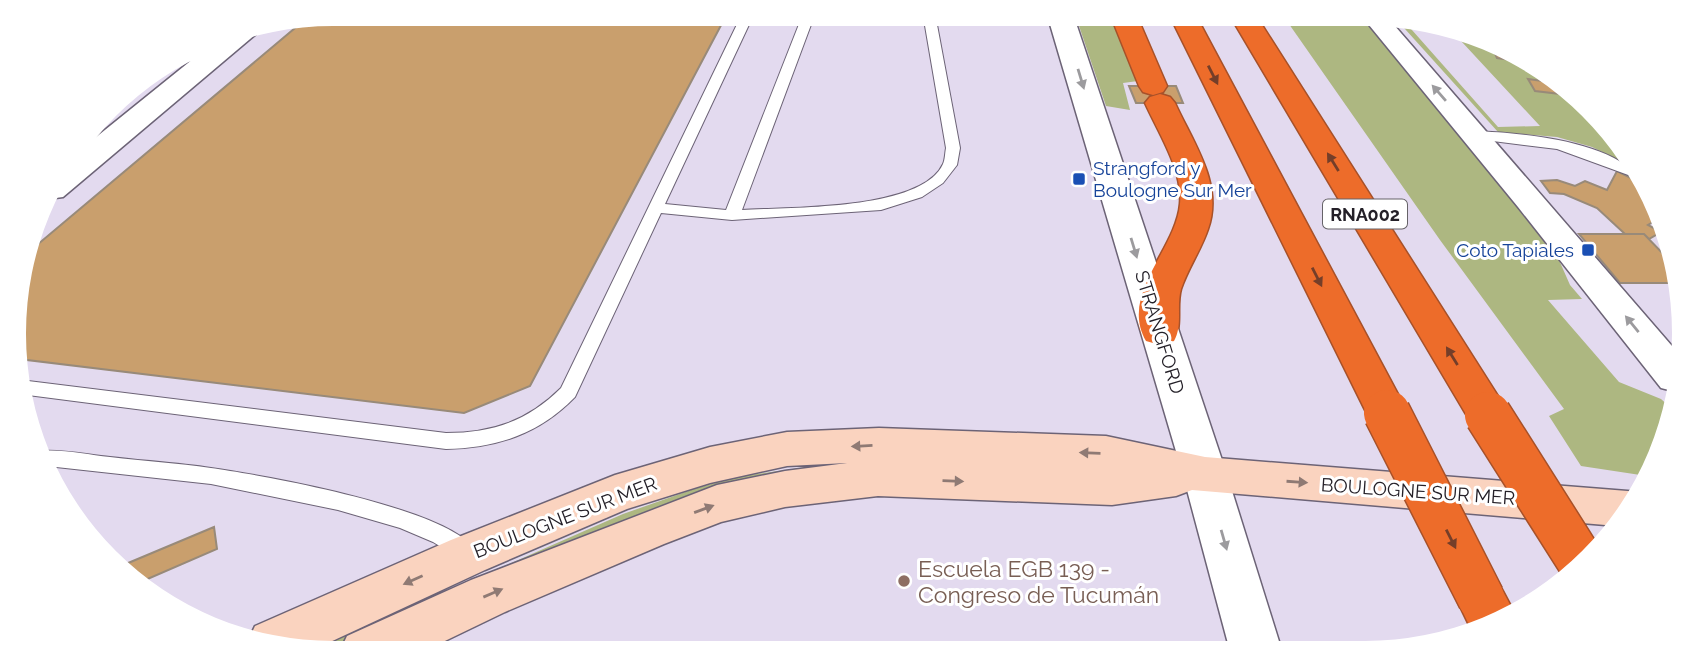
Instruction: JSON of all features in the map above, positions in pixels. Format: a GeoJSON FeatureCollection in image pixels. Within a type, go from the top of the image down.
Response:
{"type":"FeatureCollection","features":[{"type":"Feature","properties":{"kind":"highway"},"geometry":{"type":"LineString","coordinates":[[1128,26],[1196,186],[1196,218],[1159,300],[1160,331]]}},
{"type":"Feature","properties":{"kind":"highway","name":"RNA002"},"geometry":{"type":"LineString","coordinates":[[1188,26],[1488,611]]}},
{"type":"Feature","properties":{"kind":"highway","name":"RNA002"},"geometry":{"type":"LineString","coordinates":[[1249,26],[1577,556]]}},
{"type":"Feature","properties":{"kind":"main road","name":"BOULOGNE SUR MER"},"geometry":{"type":"LineString","coordinates":[[286,637],[468,555],[615,494],[710,465],[787,449],[879,445],[1106,453],[1205,475],[1618,507]]}},
{"type":"Feature","properties":{"kind":"main road","name":"BOULOGNE SUR MER"},"geometry":{"type":"LineString","coordinates":[[391,641],[488,596],[648,530],[717,504],[785,489],[878,478],[1112,487],[1205,475]]}},
{"type":"Feature","properties":{"kind":"street","name":"STRANGFORD"},"geometry":{"type":"LineString","coordinates":[[1064,26],[1205,475],[1253,641]]}},
{"type":"Feature","properties":{"kind":"street"},"geometry":{"type":"LineString","coordinates":[[1382,27],[1669,370]]}},
{"type":"Feature","properties":{"kind":"street"},"geometry":{"type":"LineString","coordinates":[[74,169],[196,59]]}},
{"type":"Feature","properties":{"kind":"lane"},"geometry":{"type":"LineString","coordinates":[[31,388],[446,441],[473,442],[500,437],[525,427],[552,411],[568,392],[742,26]]}},
{"type":"Feature","properties":{"kind":"lane"},"geometry":{"type":"LineString","coordinates":[[732,215],[803,26]]}},
{"type":"Feature","properties":{"kind":"lane"},"geometry":{"type":"LineString","coordinates":[[656,208],[732,215],[881,205],[917,194],[938,180],[950,165],[953,148],[931,26]]}},
{"type":"Feature","properties":{"kind":"lane"},"geometry":{"type":"LineString","coordinates":[[1474,135],[1554,141],[1578,148],[1624,169]]}},
{"type":"Feature","properties":{"kind":"lane"},"geometry":{"type":"LineString","coordinates":[[54,459],[211,476],[338,501],[404,520],[441,536],[468,555]]}},
{"type":"Feature","properties":{"kind":"green space"},"geometry":{"type":"Polygon","coordinates":[[[1079,26],[1121,26],[1138,81],[1123,83],[1130,110],[1106,106],[1079,26]]]}},
{"type":"Feature","properties":{"kind":"green space"},"geometry":{"type":"Polygon","coordinates":[[[1290,26],[1374,26],[1559,260],[1570,285],[1582,299],[1548,300],[1619,382],[1664,402],[1655,432],[1637,475],[1581,466],[1549,416],[1564,409],[1440,240],[1290,26]]]}},
{"type":"Feature","properties":{"kind":"green space"},"geometry":{"type":"Polygon","coordinates":[[[1405,29],[1412,30],[1498,127],[1540,126],[1463,43],[1501,59],[1535,78],[1538,80],[1528,79],[1535,90],[1556,93],[1596,131],[1618,160],[1592,147],[1557,137],[1498,132],[1405,29]]]}},
{"type":"Feature","properties":{"kind":"green space"},"geometry":{"type":"Polygon","coordinates":[[[835,463],[1098,466],[781,473],[696,492],[626,520],[355,641],[334,641],[623,514],[736,477],[835,463]]]}},
{"type":"Feature","properties":{"kind":"building"},"geometry":{"type":"Polygon","coordinates":[[[334,26],[721,26],[530,386],[464,413],[28,360],[26,334],[29,293],[41,242],[294,29],[334,26]]]}},
{"type":"Feature","properties":{"kind":"building"},"geometry":{"type":"Polygon","coordinates":[[[1528,79],[1538,80],[1556,94],[1535,91],[1528,79]]]}},
{"type":"Feature","properties":{"kind":"building"},"geometry":{"type":"Polygon","coordinates":[[[1129,86],[1176,86],[1183,103],[1136,103],[1129,86]]]}},
{"type":"Feature","properties":{"kind":"building"},"geometry":{"type":"Polygon","coordinates":[[[1617,171],[1629,177],[1648,216],[1651,223],[1648,225],[1652,227],[1655,235],[1649,239],[1644,234],[1625,234],[1597,208],[1564,194],[1550,193],[1541,181],[1557,180],[1575,186],[1585,181],[1607,190],[1617,171]]]}},
{"type":"Feature","properties":{"kind":"building"},"geometry":{"type":"Polygon","coordinates":[[[1579,234],[1644,234],[1660,251],[1667,283],[1620,283],[1579,234]]]}},
{"type":"Feature","properties":{"kind":"building"},"geometry":{"type":"Polygon","coordinates":[[[214,527],[217,549],[148,579],[129,563],[214,527]]]}},
{"type":"Feature","properties":{"kind":"place","name":"Strangford y Boulogne Sur Mer"},"geometry":{"type":"Point","coordinates":[1079,179]}},
{"type":"Feature","properties":{"kind":"place","name":"Coto Tapiales"},"geometry":{"type":"Point","coordinates":[1588,250]}},
{"type":"Feature","properties":{"kind":"place","name":"Escuela EGB 139 - Congreso de Tucumán"},"geometry":{"type":"Point","coordinates":[904,581]}}]}
